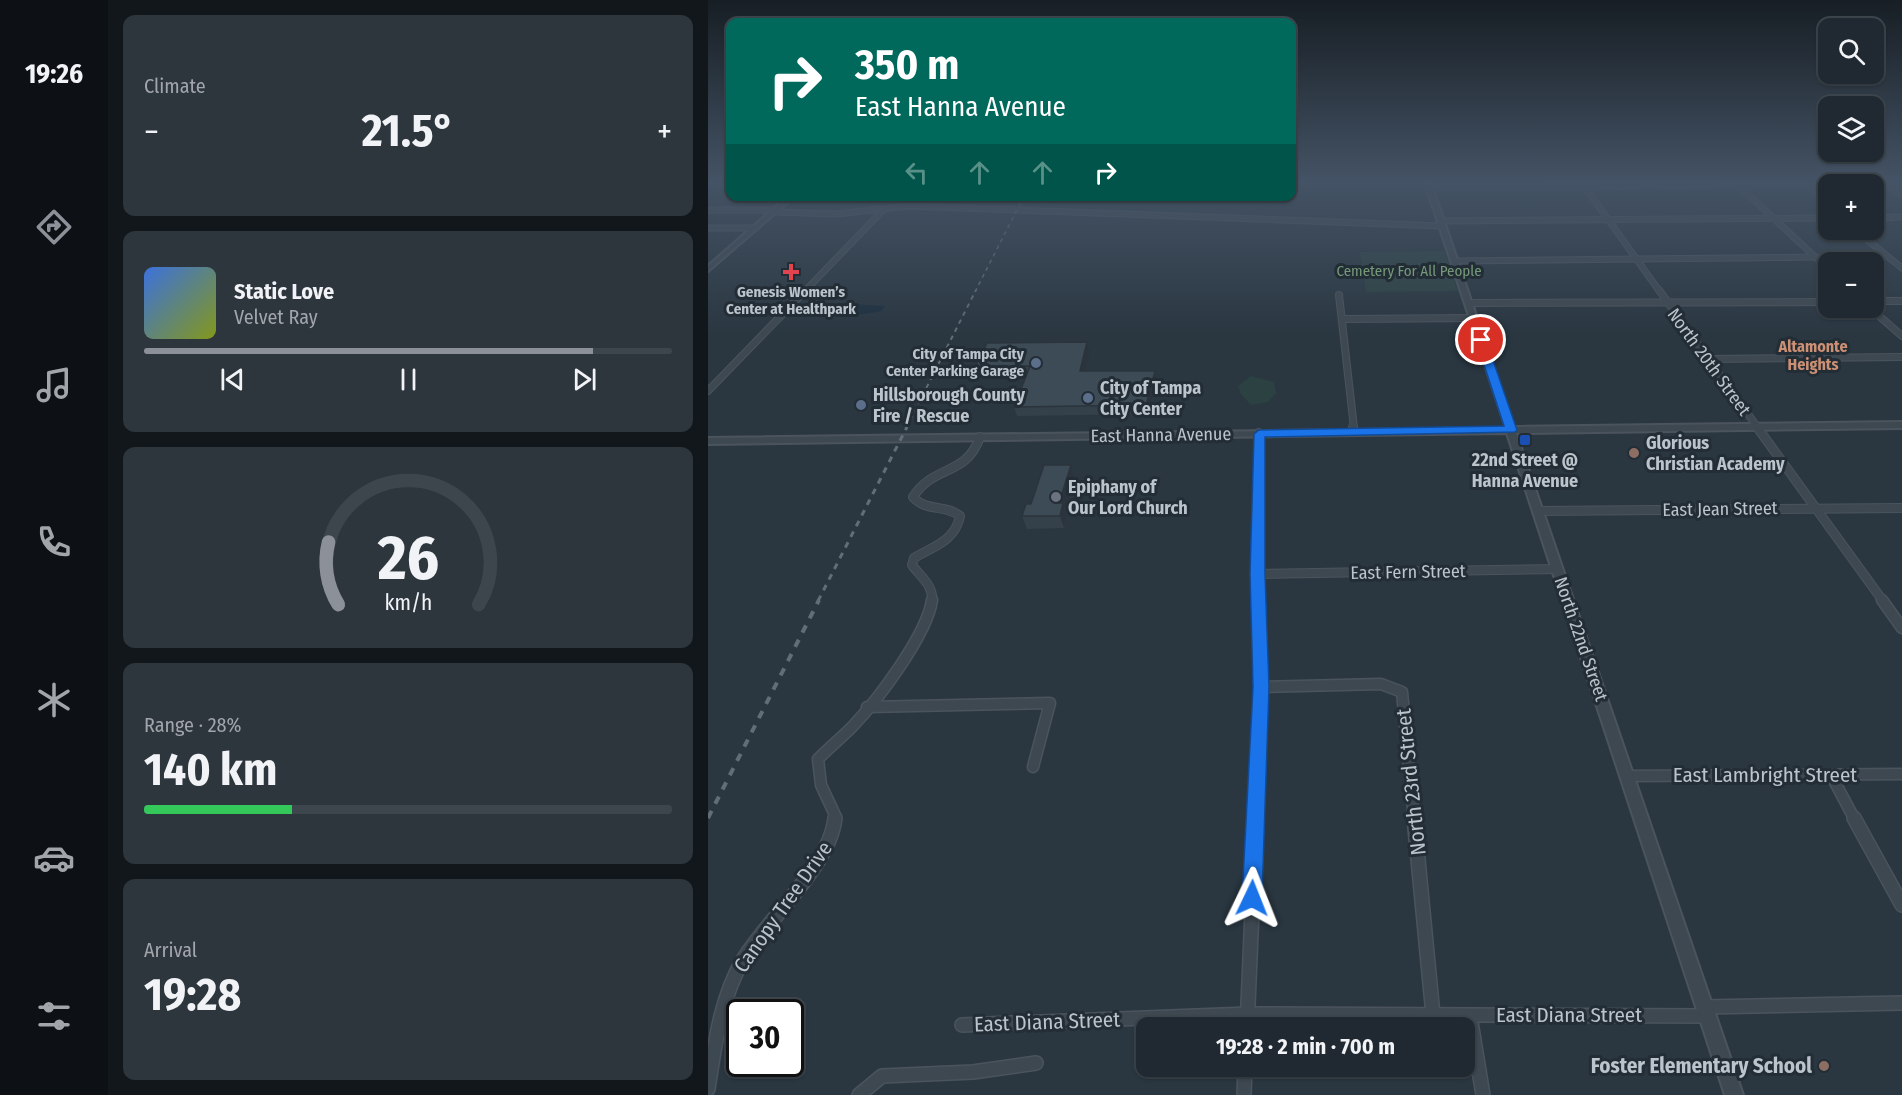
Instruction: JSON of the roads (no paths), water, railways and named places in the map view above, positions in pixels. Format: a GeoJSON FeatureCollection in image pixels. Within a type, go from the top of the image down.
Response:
{"type":"FeatureCollection","features":[{"type":"Feature","properties":{"kind":"street"},"geometry":{"type":"LineString","coordinates":[[708,269],[749,234]]}},
{"type":"Feature","properties":{"kind":"street"},"geometry":{"type":"LineString","coordinates":[[708,391],[860,234]]}},
{"type":"Feature","properties":{"kind":"street","name":"North 22nd Street"},"geometry":{"type":"LineString","coordinates":[[1445,234],[1734,1095]]}},
{"type":"Feature","properties":{"kind":"street","name":"North 20th Street"},"geometry":{"type":"LineString","coordinates":[[1618,234],[1902,628]]}},
{"type":"Feature","properties":{"kind":"street"},"geometry":{"type":"LineString","coordinates":[[1792,234],[1816,257]]}},
{"type":"Feature","properties":{"kind":"street"},"geometry":{"type":"LineString","coordinates":[[1867,240],[1902,268]]}},
{"type":"Feature","properties":{"kind":"street"},"geometry":{"type":"LineString","coordinates":[[1454,261],[1816,257]]}},
{"type":"Feature","properties":{"kind":"street"},"geometry":{"type":"LineString","coordinates":[[1339,295],[1354,432]]}},
{"type":"Feature","properties":{"kind":"street"},"geometry":{"type":"LineString","coordinates":[[1884,301],[1902,301]]}},
{"type":"Feature","properties":{"kind":"street"},"geometry":{"type":"LineString","coordinates":[[1469,303],[1818,302]]}},
{"type":"Feature","properties":{"kind":"street"},"geometry":{"type":"LineString","coordinates":[[1342,319],[1474,318]]}},
{"type":"Feature","properties":{"kind":"street"},"geometry":{"type":"LineString","coordinates":[[1881,318],[1902,336]]}},
{"type":"Feature","properties":{"kind":"street"},"geometry":{"type":"LineString","coordinates":[[1707,359],[1902,357]]}},
{"type":"Feature","properties":{"kind":"street","name":"East Hanna Avenue"},"geometry":{"type":"LineString","coordinates":[[708,441],[1902,425]]}},
{"type":"Feature","properties":{"kind":"street"},"geometry":{"type":"LineString","coordinates":[[1247,1017],[1261,687],[1257,574],[1259,434]]}},
{"type":"Feature","properties":{"kind":"street","name":"Canopy Tree Drive"},"geometry":{"type":"LineString","coordinates":[[708,1089],[719,1024],[733,980],[744,958],[821,856],[833,834],[835,815],[818,773],[818,759],[832,743],[852,727],[917,637],[933,599],[932,591],[912,565],[914,558],[948,540],[956,534],[960,524],[960,516],[956,512],[943,508],[922,507],[913,497],[917,488],[930,477],[969,460],[975,453],[980,437]]}},
{"type":"Feature","properties":{"kind":"street","name":"East Jean Street"},"geometry":{"type":"LineString","coordinates":[[1538,511],[1902,508]]}},
{"type":"Feature","properties":{"kind":"street","name":"East Fern Street"},"geometry":{"type":"LineString","coordinates":[[1257,574],[1558,569]]}},
{"type":"Feature","properties":{"kind":"street","name":"North 23rd Street"},"geometry":{"type":"LineString","coordinates":[[1261,687],[1381,684],[1402,692],[1433,1015]]}},
{"type":"Feature","properties":{"kind":"street"},"geometry":{"type":"LineString","coordinates":[[867,707],[1050,703],[1032,766]]}},
{"type":"Feature","properties":{"kind":"street","name":"East Lambright Street"},"geometry":{"type":"LineString","coordinates":[[1628,776],[1902,774]]}},
{"type":"Feature","properties":{"kind":"street"},"geometry":{"type":"LineString","coordinates":[[1832,775],[1902,904]]}},
{"type":"Feature","properties":{"kind":"street","name":"East Diana Street"},"geometry":{"type":"LineString","coordinates":[[1371,1017],[1706,1012],[1902,1003]]}},
{"type":"Feature","properties":{"kind":"street"},"geometry":{"type":"LineString","coordinates":[[1470,1016],[1483,1095]]}},
{"type":"Feature","properties":{"kind":"street","name":"East Diana Street"},"geometry":{"type":"LineString","coordinates":[[962,1025],[1136,1023]]}},
{"type":"Feature","properties":{"kind":"street"},"geometry":{"type":"LineString","coordinates":[[859,1095],[882,1076],[973,1072],[1035,1063]]}},
{"type":"Feature","properties":{"kind":"street"},"geometry":{"type":"LineString","coordinates":[[1244,1095],[1245,1077]]}},
{"type":"Feature","properties":{"kind":"water"},"geometry":{"type":"Polygon","coordinates":[[[851,304],[885,306],[881,311],[866,314],[841,310],[851,304]]]}},
{"type":"Feature","properties":{"kind":"railway"},"geometry":{"type":"LineString","coordinates":[[975,292],[1005,234]]}},
{"type":"Feature","properties":{"kind":"railway"},"geometry":{"type":"LineString","coordinates":[[906,428],[976,290]]}},
{"type":"Feature","properties":{"kind":"railway"},"geometry":{"type":"LineString","coordinates":[[818,601],[907,427]]}},
{"type":"Feature","properties":{"kind":"railway"},"geometry":{"type":"LineString","coordinates":[[708,818],[819,600]]}},
{"type":"Feature","properties":{"kind":"place","name":"Genesis Women’s Center at Healthpark"},"geometry":{"type":"Point","coordinates":[791,272]}},
{"type":"Feature","properties":{"kind":"place","name":"City of Tampa City Center Parking Garage"},"geometry":{"type":"Point","coordinates":[1036,363]}},
{"type":"Feature","properties":{"kind":"place","name":"City of Tampa City Center"},"geometry":{"type":"Point","coordinates":[1088,398]}},
{"type":"Feature","properties":{"kind":"place","name":"Hillsborough County Fire / Rescue"},"geometry":{"type":"Point","coordinates":[861,405]}},
{"type":"Feature","properties":{"kind":"place","name":"22nd Street @ Hanna Avenue"},"geometry":{"type":"Point","coordinates":[1525,440]}},
{"type":"Feature","properties":{"kind":"place","name":"Glorious Christian Academy"},"geometry":{"type":"Point","coordinates":[1634,453]}},
{"type":"Feature","properties":{"kind":"place","name":"Epiphany of Our Lord Church"},"geometry":{"type":"Point","coordinates":[1056,497]}},
{"type":"Feature","properties":{"kind":"place","name":"Foster Elementary School"},"geometry":{"type":"Point","coordinates":[1824,1066]}},
{"type":"Feature","properties":{"kind":"district","name":"Altamonte Heights"},"geometry":{"type":"Point","coordinates":[1813,355]}},
{"type":"Feature","properties":{"kind":"park label","name":"Cemetery For All People"},"geometry":{"type":"Point","coordinates":[1409,271]}}]}
